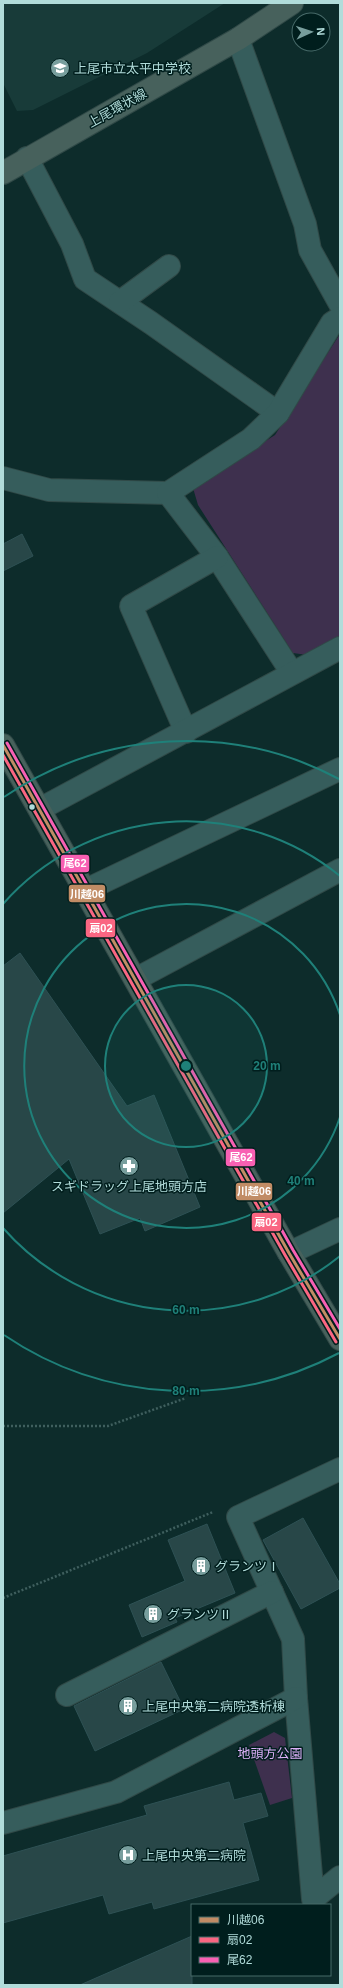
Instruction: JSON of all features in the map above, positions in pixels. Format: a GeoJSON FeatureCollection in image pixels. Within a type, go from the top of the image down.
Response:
{"type":"FeatureCollection","features":[{"type":"Feature","properties":{"kind":"main road","name":"上尾環状線"},"geometry":{"type":"LineString","coordinates":[[3,173],[238,39],[292,3]]}},
{"type":"Feature","properties":{"kind":"main road"},"geometry":{"type":"LineString","coordinates":[[3,745],[340,1340]]}},
{"type":"Feature","properties":{"kind":"street"},"geometry":{"type":"LineString","coordinates":[[238,39],[304,224],[310,250],[340,304]]}},
{"type":"Feature","properties":{"kind":"street"},"geometry":{"type":"LineString","coordinates":[[27,158],[72,244],[85,279],[278,413]]}},
{"type":"Feature","properties":{"kind":"street"},"geometry":{"type":"LineString","coordinates":[[120,302],[169,266]]}},
{"type":"Feature","properties":{"kind":"street"},"geometry":{"type":"LineString","coordinates":[[3,478],[49,490],[168,493],[251,440],[278,413],[332,323],[340,318]]}},
{"type":"Feature","properties":{"kind":"street"},"geometry":{"type":"LineString","coordinates":[[168,493],[217,557],[292,674]]}},
{"type":"Feature","properties":{"kind":"street"},"geometry":{"type":"LineString","coordinates":[[186,732],[131,606],[217,557]]}},
{"type":"Feature","properties":{"kind":"street"},"geometry":{"type":"LineString","coordinates":[[40,809],[340,648]]}},
{"type":"Feature","properties":{"kind":"street"},"geometry":{"type":"LineString","coordinates":[[86,890],[340,769]]}},
{"type":"Feature","properties":{"kind":"street"},"geometry":{"type":"LineString","coordinates":[[136,979],[340,870]]}},
{"type":"Feature","properties":{"kind":"street"},"geometry":{"type":"LineString","coordinates":[[290,1253],[340,1229]]}},
{"type":"Feature","properties":{"kind":"street"},"geometry":{"type":"LineString","coordinates":[[340,1469],[238,1516],[293,1639],[296,1698],[313,1899],[340,1877]]}},
{"type":"Feature","properties":{"kind":"street"},"geometry":{"type":"LineString","coordinates":[[67,1694],[272,1592]]}},
{"type":"Feature","properties":{"kind":"street"},"geometry":{"type":"LineString","coordinates":[[3,1823],[116,1792],[296,1698]]}},
{"type":"Feature","properties":{"kind":"path"},"geometry":{"type":"LineString","coordinates":[[3,1426],[108,1426],[186,1398]]}},
{"type":"Feature","properties":{"kind":"path"},"geometry":{"type":"LineString","coordinates":[[3,1598],[218,1510]]}},
{"type":"Feature","properties":{"kind":"shaded area","name":"上尾市立太平中学校"},"geometry":{"type":"Polygon","coordinates":[[[3,3],[225,3],[147,53],[33,110],[17,111],[3,83],[3,3]]]}},
{"type":"Feature","properties":{"kind":"green space"},"geometry":{"type":"Polygon","coordinates":[[[340,334],[340,637],[307,655],[293,653],[198,505],[193,488],[275,435],[340,334]]]}},
{"type":"Feature","properties":{"kind":"green space","name":"地頭方公園"},"geometry":{"type":"Polygon","coordinates":[[[274,1732],[285,1738],[292,1798],[270,1805],[249,1745],[274,1732]]]}},
{"type":"Feature","properties":{"kind":"building"},"geometry":{"type":"Polygon","coordinates":[[[22,534],[33,556],[3,571],[3,544],[22,534]]]}},
{"type":"Feature","properties":{"kind":"building"},"geometry":{"type":"Polygon","coordinates":[[[20,953],[127,1106],[154,1095],[200,1207],[145,1231],[140,1218],[100,1234],[69,1159],[3,1213],[3,966],[20,953]]]}},
{"type":"Feature","properties":{"kind":"building"},"geometry":{"type":"Polygon","coordinates":[[[303,1518],[340,1584],[340,1588],[301,1609],[263,1540],[303,1518]]]}},
{"type":"Feature","properties":{"kind":"building","name":"グランツⅠ"},"geometry":{"type":"Polygon","coordinates":[[[207,1524],[235,1593],[175,1618],[177,1622],[142,1637],[129,1605],[185,1581],[168,1540],[207,1524]]]}},
{"type":"Feature","properties":{"kind":"building","name":"上尾中央第二病院透析棟"},"geometry":{"type":"Polygon","coordinates":[[[161,1662],[184,1709],[95,1751],[74,1706],[161,1662]]]}},
{"type":"Feature","properties":{"kind":"building"},"geometry":{"type":"Polygon","coordinates":[[[229,1782],[234,1800],[261,1793],[268,1816],[243,1823],[259,1880],[154,1909],[152,1902],[109,1914],[103,1895],[3,1923],[3,1856],[147,1815],[144,1806],[229,1782]]]}},
{"type":"Feature","properties":{"kind":"building"},"geometry":{"type":"Polygon","coordinates":[[[191,1936],[192,1985],[80,1985],[191,1936]]]}},
{"type":"Feature","properties":{"kind":"transit line","name":"尾62"},"geometry":{"type":"LineString","coordinates":[[7,743],[293,1250],[340,1329]]}},
{"type":"Feature","properties":{"kind":"transit line","name":"川越06"},"geometry":{"type":"LineString","coordinates":[[3,745],[289,1253],[340,1339]]}},
{"type":"Feature","properties":{"kind":"transit line","name":"扇02"},"geometry":{"type":"LineString","coordinates":[[3,755],[285,1255],[336,1342]]}},
{"type":"Feature","properties":{"kind":"place","name":"上尾市立太平中学校"},"geometry":{"type":"Point","coordinates":[60,68]}},
{"type":"Feature","properties":{"kind":"place","name":"スギドラッグ上尾地頭方店"},"geometry":{"type":"Point","coordinates":[129,1166]}},
{"type":"Feature","properties":{"kind":"place","name":"グランツⅠ"},"geometry":{"type":"Point","coordinates":[201,1566]}},
{"type":"Feature","properties":{"kind":"place","name":"グランツⅡ"},"geometry":{"type":"Point","coordinates":[153,1614]}},
{"type":"Feature","properties":{"kind":"place","name":"上尾中央第二病院透析棟"},"geometry":{"type":"Point","coordinates":[128,1706]}},
{"type":"Feature","properties":{"kind":"place","name":"上尾中央第二病院"},"geometry":{"type":"Point","coordinates":[128,1855]}}]}
